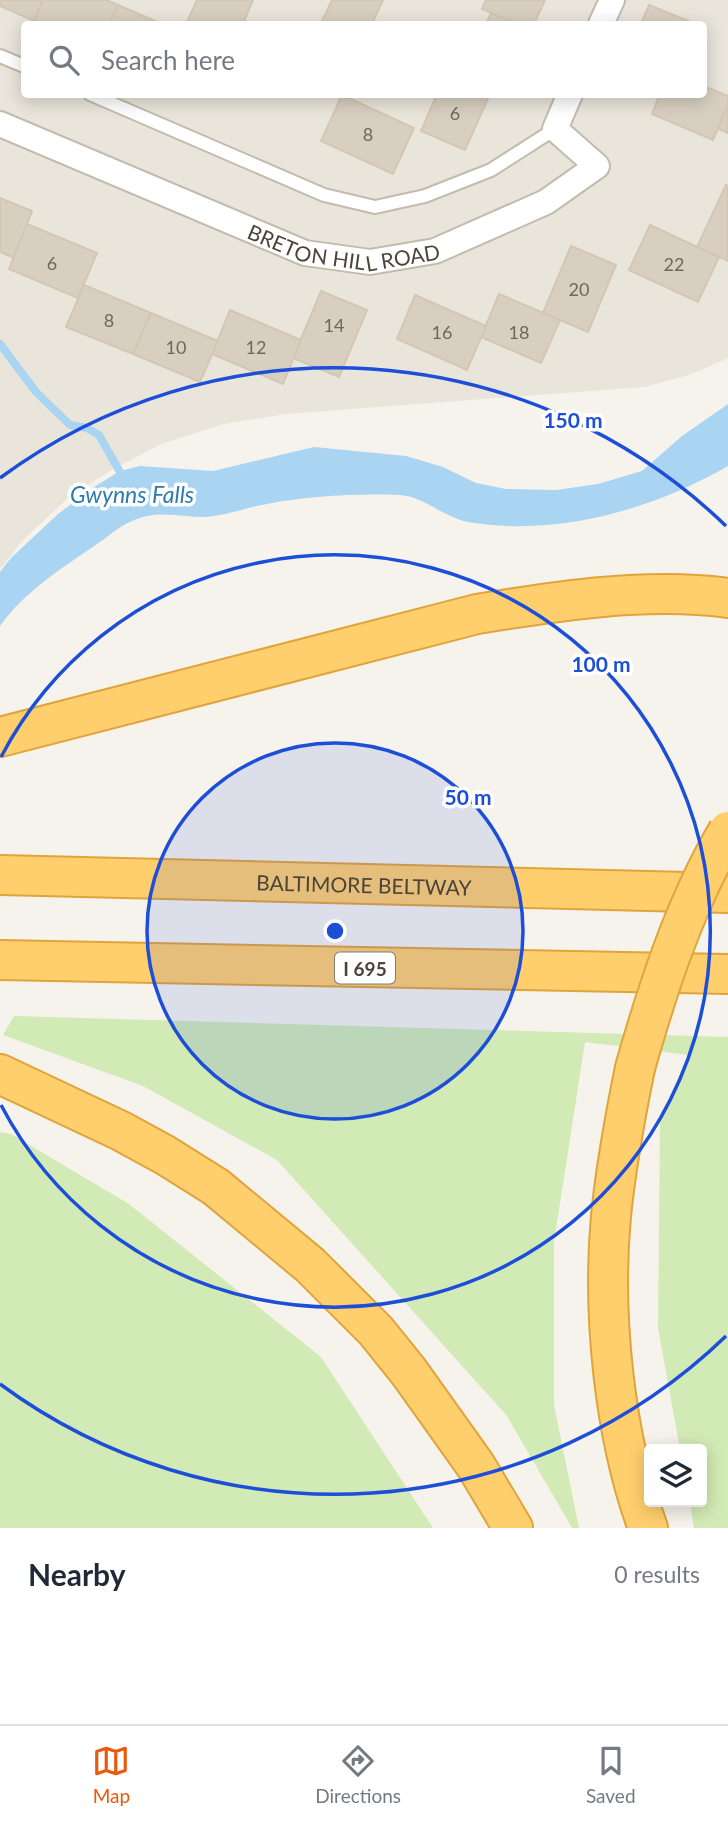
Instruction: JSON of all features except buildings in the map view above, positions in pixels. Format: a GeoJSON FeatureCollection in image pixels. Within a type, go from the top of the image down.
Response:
{"type":"FeatureCollection","features":[{"type":"Feature","properties":{"kind":"highway"},"geometry":{"type":"LineString","coordinates":[[0,737],[477,614],[550,602],[625,595],[728,598]]}},
{"type":"Feature","properties":{"kind":"highway"},"geometry":{"type":"LineString","coordinates":[[648,1528],[630,1466],[617,1405],[608,1292],[612,1205],[620,1143],[635,1068],[652,1010],[710,861],[728,831]]}},
{"type":"Feature","properties":{"kind":"highway","name":"BALTIMORE BELTWAY"},"geometry":{"type":"LineString","coordinates":[[1,875],[728,893]]}},
{"type":"Feature","properties":{"kind":"highway","name":"I 695"},"geometry":{"type":"LineString","coordinates":[[1,960],[728,974]]}},
{"type":"Feature","properties":{"kind":"highway"},"geometry":{"type":"LineString","coordinates":[[2,1075],[121,1130],[165,1155],[216,1187],[310,1265],[376,1331],[400,1362],[476,1466],[513,1528]]}},
{"type":"Feature","properties":{"kind":"street"},"geometry":{"type":"LineString","coordinates":[[602,21],[612,0]]}},
{"type":"Feature","properties":{"kind":"street"},"geometry":{"type":"LineString","coordinates":[[555,129],[568,98]]}},
{"type":"Feature","properties":{"kind":"street","name":"BRETON HILL ROAD"},"geometry":{"type":"LineString","coordinates":[[0,124],[305,253],[370,262],[435,251],[546,202],[597,166],[555,129]]}},
{"type":"Feature","properties":{"kind":"lane"},"geometry":{"type":"LineString","coordinates":[[0,56],[21,65]]}},
{"type":"Feature","properties":{"kind":"lane"},"geometry":{"type":"LineString","coordinates":[[99,98],[324,195],[375,206],[425,195],[491,170],[555,129]]}},
{"type":"Feature","properties":{"kind":"shaded area"},"geometry":{"type":"Polygon","coordinates":[[[0,0],[728,0],[728,358],[689,375],[644,387],[286,414],[224,424],[161,444],[108,472],[66,500],[24,539],[0,569],[0,0]]]}},
{"type":"Feature","properties":{"kind":"green space"},"geometry":{"type":"Polygon","coordinates":[[[14,1016],[728,1037],[728,1528],[694,1528],[691,1507],[707,1507],[707,1444],[679,1444],[658,1328],[660,1121],[688,1055],[585,1042],[554,1242],[554,1405],[579,1528],[572,1528],[507,1416],[277,1160],[143,1086],[3,1035],[14,1016]]]}},
{"type":"Feature","properties":{"kind":"green space"},"geometry":{"type":"Polygon","coordinates":[[[0,1132],[11,1134],[129,1204],[321,1357],[433,1528],[0,1528],[0,1132]]]}},
{"type":"Feature","properties":{"kind":"water","name":"Gwynns Falls"},"geometry":{"type":"Polygon","coordinates":[[[728,404],[728,466],[699,482],[636,507],[569,522],[501,526],[468,522],[409,497],[368,494],[298,499],[205,517],[150,515],[123,526],[57,572],[20,602],[0,626],[0,572],[10,559],[58,514],[120,471],[140,466],[213,471],[314,447],[406,456],[443,467],[476,483],[506,489],[556,490],[598,484],[642,471],[682,436],[728,404]]]}},
{"type":"Feature","properties":{"kind":"waterway"},"geometry":{"type":"LineString","coordinates":[[0,344],[36,392],[70,425],[87,428],[99,435],[124,479]]}}]}
